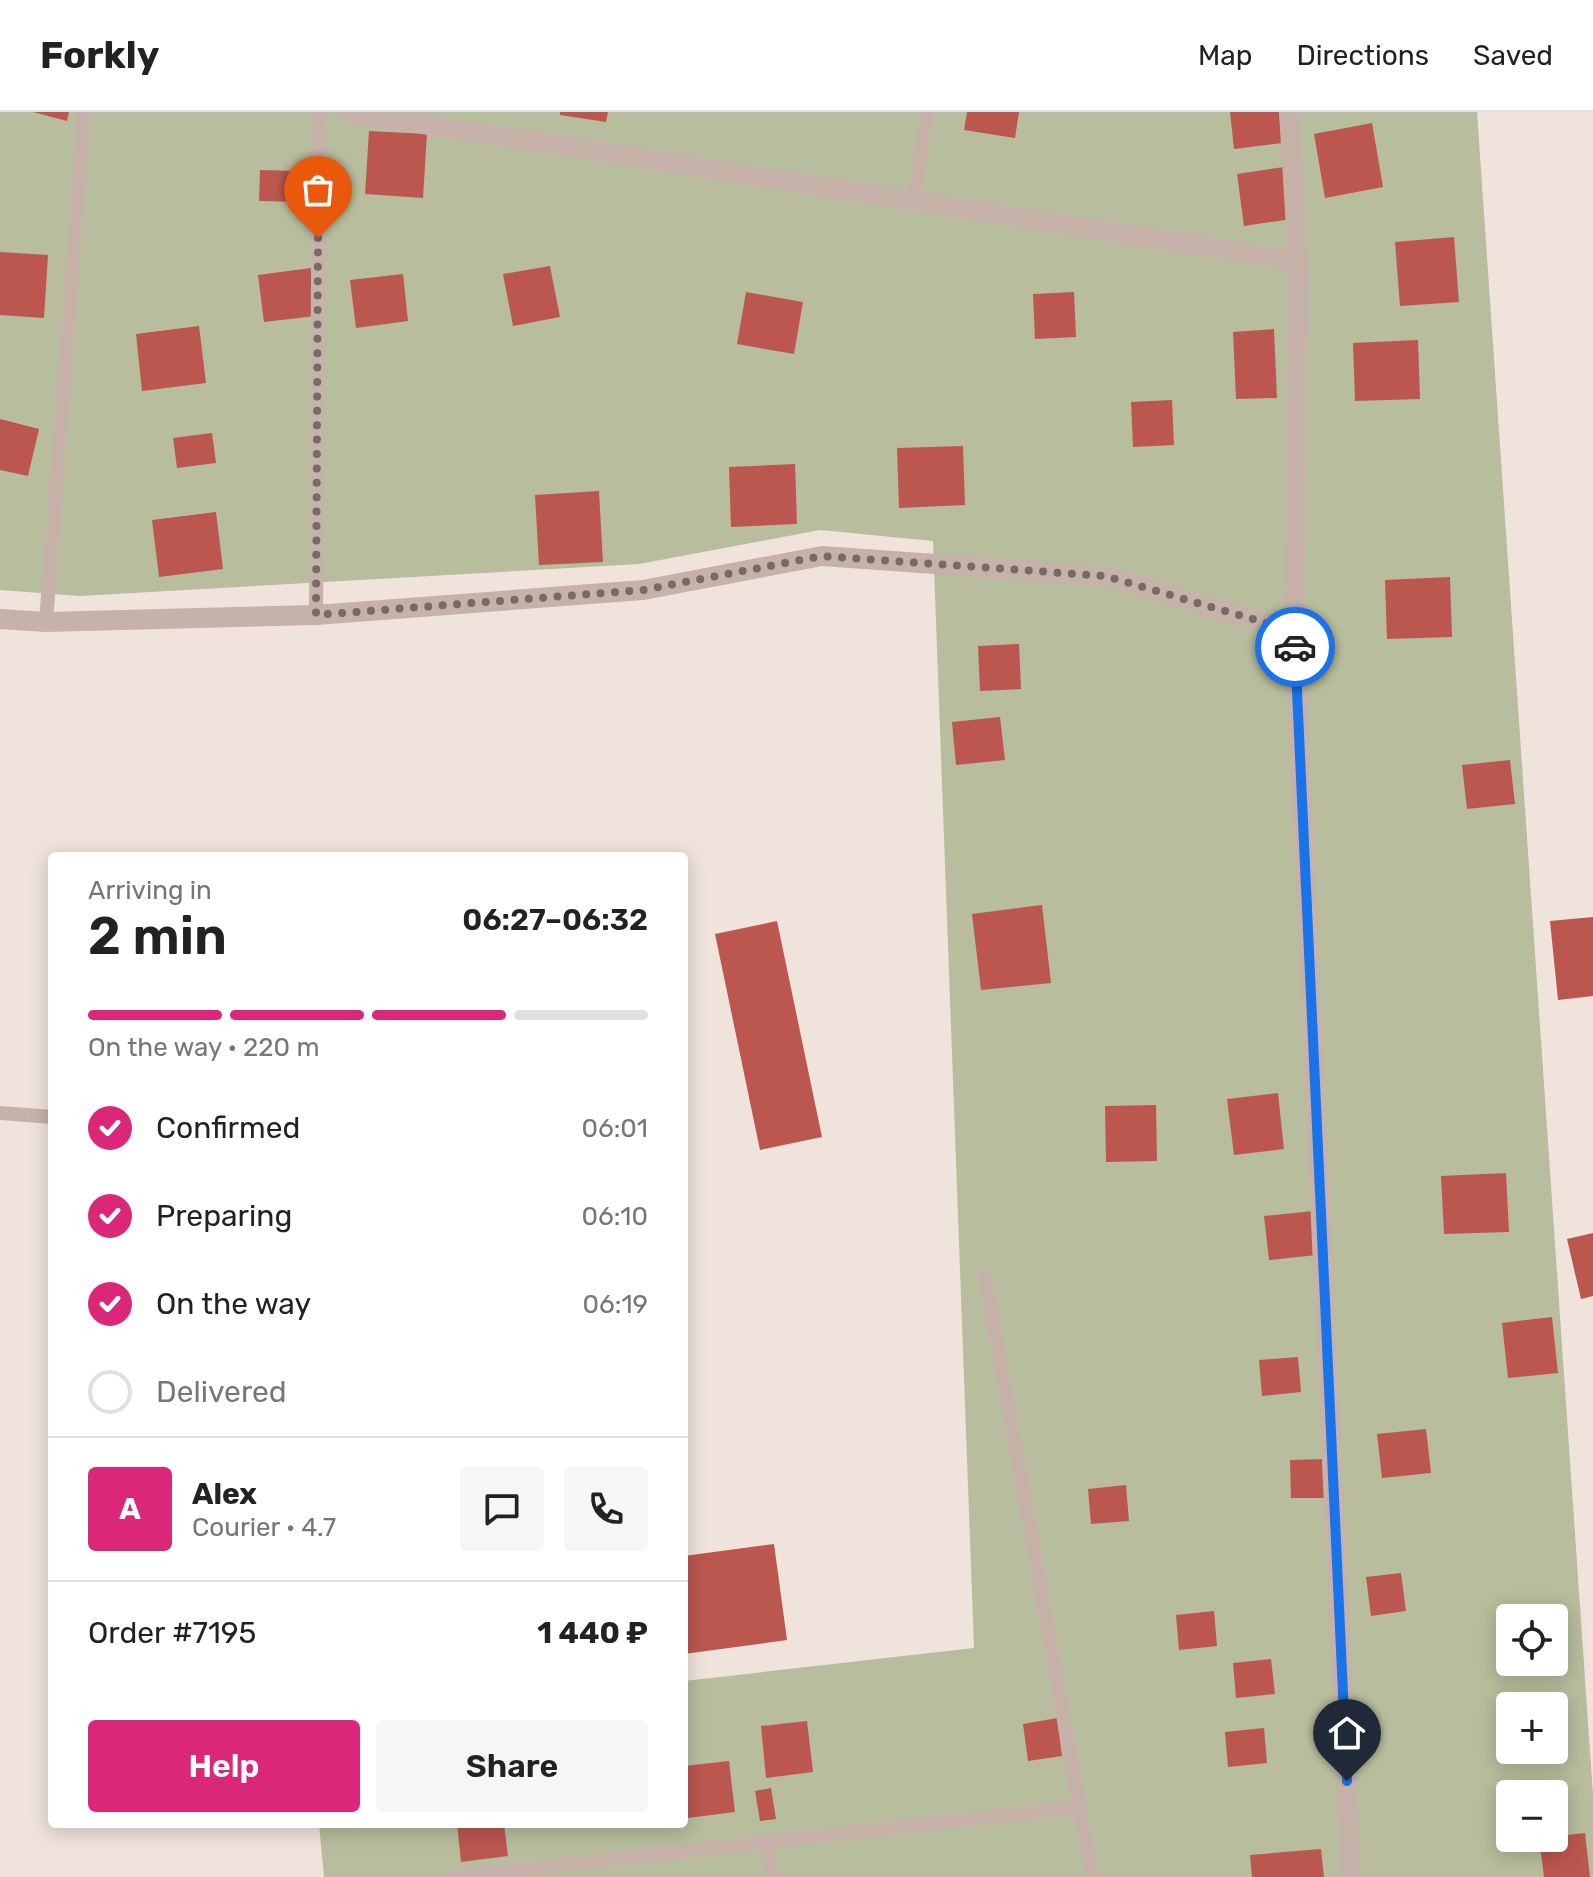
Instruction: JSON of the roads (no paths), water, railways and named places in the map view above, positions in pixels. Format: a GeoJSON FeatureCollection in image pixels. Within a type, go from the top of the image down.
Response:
{"type":"FeatureCollection","features":[{"type":"Feature","properties":{"kind":"street"},"geometry":{"type":"LineString","coordinates":[[347,112],[1298,261]]}},
{"type":"Feature","properties":{"kind":"street"},"geometry":{"type":"LineString","coordinates":[[1289,112],[1298,261],[1294,631],[1351,1877]]}},
{"type":"Feature","properties":{"kind":"street"},"geometry":{"type":"LineString","coordinates":[[0,619],[46,622],[316,615],[643,590],[822,556],[1105,576],[1294,631]]}},
{"type":"Feature","properties":{"kind":"lane"},"geometry":{"type":"LineString","coordinates":[[46,622],[84,112]]}},
{"type":"Feature","properties":{"kind":"lane"},"geometry":{"type":"LineString","coordinates":[[316,615],[319,112]]}},
{"type":"Feature","properties":{"kind":"lane"},"geometry":{"type":"LineString","coordinates":[[913,202],[927,112]]}},
{"type":"Feature","properties":{"kind":"lane"},"geometry":{"type":"LineString","coordinates":[[0,1113],[48,1117]]}},
{"type":"Feature","properties":{"kind":"lane"},"geometry":{"type":"LineString","coordinates":[[985,1277],[1092,1877]]}},
{"type":"Feature","properties":{"kind":"lane"},"geometry":{"type":"LineString","coordinates":[[453,1877],[1081,1807]]}},
{"type":"Feature","properties":{"kind":"lane"},"geometry":{"type":"LineString","coordinates":[[766,1842],[773,1877]]}}]}
